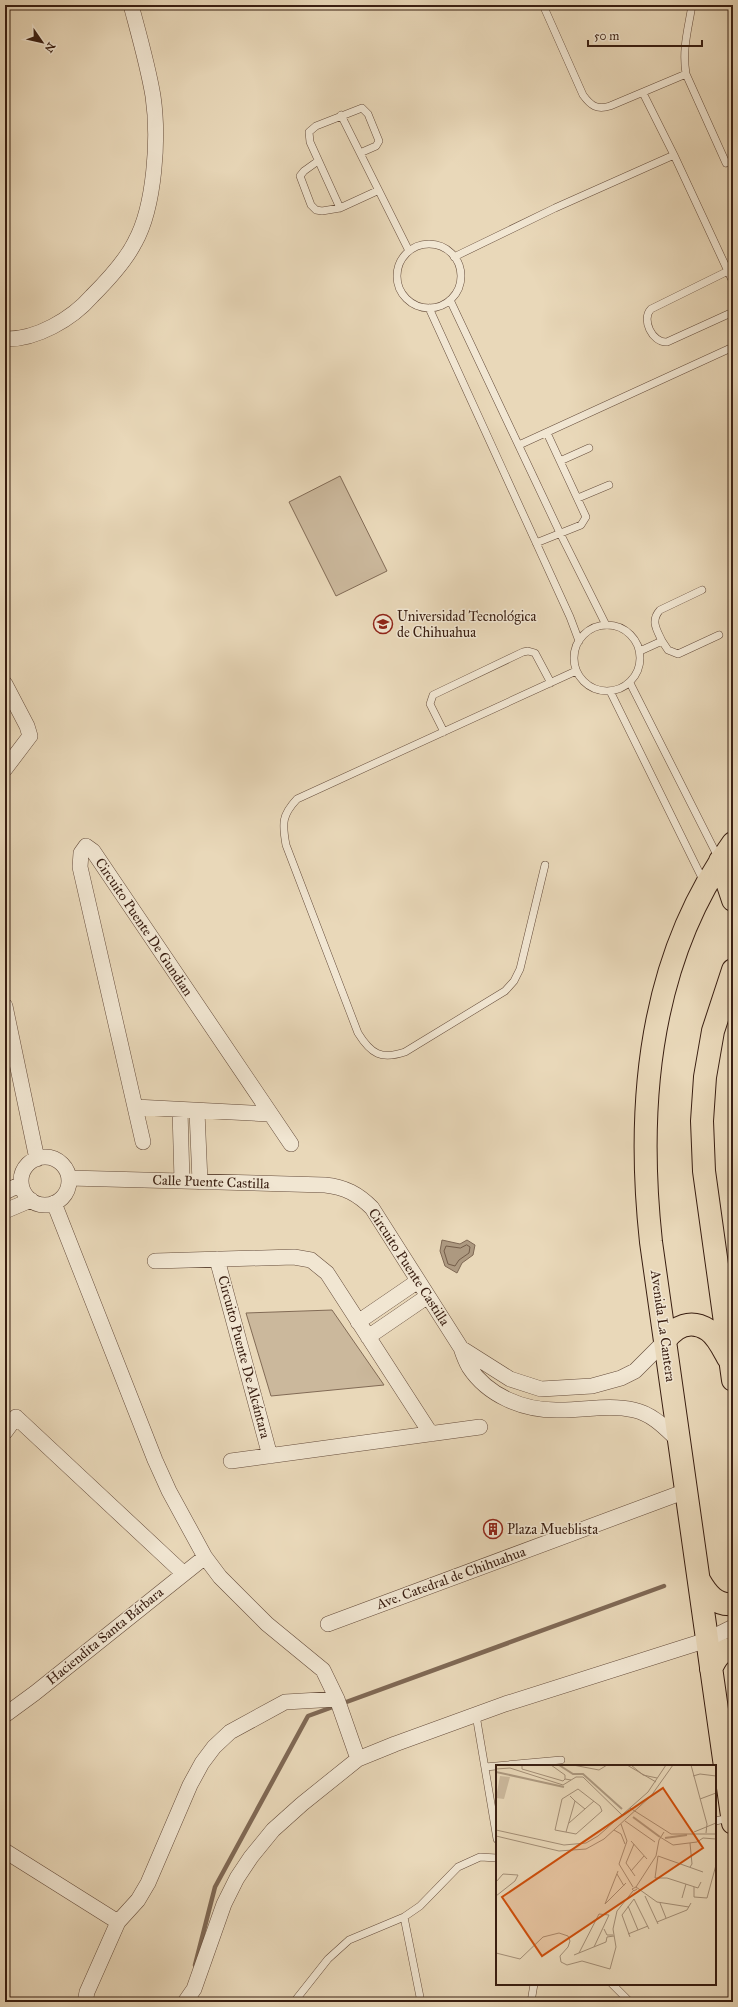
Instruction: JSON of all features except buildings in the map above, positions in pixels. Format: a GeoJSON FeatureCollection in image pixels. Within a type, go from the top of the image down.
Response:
{"type":"FeatureCollection","features":[{"type":"Feature","properties":{"kind":"main road","name":"Avenida La Cantera"},"geometry":{"type":"LineString","coordinates":[[727,1820],[711,1669],[646,1202],[644,1146],[649,1072],[661,998],[685,929],[706,885],[720,861],[733,843]]}},
{"type":"Feature","properties":{"kind":"main road"},"geometry":{"type":"LineString","coordinates":[[720,861],[733,900]]}},
{"type":"Feature","properties":{"kind":"main road"},"geometry":{"type":"LineString","coordinates":[[732,1371],[704,1171],[702,1121],[705,1078],[714,1031],[733,970]]}},
{"type":"Feature","properties":{"kind":"main road"},"geometry":{"type":"LineString","coordinates":[[665,1341],[671,1332],[680,1326],[690,1324],[708,1330],[714,1336],[732,1371]]}},
{"type":"Feature","properties":{"kind":"main road"},"geometry":{"type":"LineString","coordinates":[[699,1580],[708,1595],[719,1602],[733,1604]]}},
{"type":"Feature","properties":{"kind":"main road"},"geometry":{"type":"LineString","coordinates":[[711,1669],[716,1657],[726,1650],[733,1648]]}},
{"type":"Feature","properties":{"kind":"street"},"geometry":{"type":"LineString","coordinates":[[5,339],[26,337],[48,329],[86,303],[124,260],[143,225],[152,181],[155,120],[148,74],[131,5]]}},
{"type":"Feature","properties":{"kind":"street"},"geometry":{"type":"LineString","coordinates":[[5,684],[27,726],[30,736],[5,769]]}},
{"type":"Feature","properties":{"kind":"street","name":"Circuito Puente De Gundian"},"geometry":{"type":"LineString","coordinates":[[143,1142],[80,867],[81,853],[86,846],[93,851],[291,1144]]}},
{"type":"Feature","properties":{"kind":"street"},"geometry":{"type":"LineString","coordinates":[[5,1006],[37,1159]]}},
{"type":"Feature","properties":{"kind":"street"},"geometry":{"type":"LineString","coordinates":[[136,1108],[270,1114]]}},
{"type":"Feature","properties":{"kind":"street"},"geometry":{"type":"LineString","coordinates":[[180,1110],[182,1181]]}},
{"type":"Feature","properties":{"kind":"street"},"geometry":{"type":"LineString","coordinates":[[197,1110],[200,1182]]}},
{"type":"Feature","properties":{"kind":"street"},"geometry":{"type":"LineString","coordinates":[[49,1157],[60,1162],[68,1172],[69,1178],[68,1190],[60,1200],[54,1203],[42,1205],[26,1196],[21,1184],[26,1166],[37,1159],[49,1157]]}},
{"type":"Feature","properties":{"kind":"street","name":"Calle Puente Castilla"},"geometry":{"type":"LineString","coordinates":[[69,1178],[325,1185],[352,1191]]}},
{"type":"Feature","properties":{"kind":"street"},"geometry":{"type":"LineString","coordinates":[[5,1192],[21,1184]]}},
{"type":"Feature","properties":{"kind":"street","name":"Circuito Puente Castilla"},"geometry":{"type":"LineString","coordinates":[[352,1191],[372,1208],[461,1348],[469,1367],[480,1380],[494,1392],[508,1400],[539,1409],[556,1410],[618,1407],[636,1410],[657,1421],[679,1441]]}},
{"type":"Feature","properties":{"kind":"street"},"geometry":{"type":"LineString","coordinates":[[5,1211],[31,1200]]}},
{"type":"Feature","properties":{"kind":"street"},"geometry":{"type":"LineString","coordinates":[[54,1203],[155,1460],[169,1491],[205,1557],[220,1577],[267,1624],[323,1670],[337,1699],[358,1759]]}},
{"type":"Feature","properties":{"kind":"street","name":"Circuito Puente De Alcántara"},"geometry":{"type":"LineString","coordinates":[[155,1261],[294,1257],[311,1260],[326,1273],[431,1434]]}},
{"type":"Feature","properties":{"kind":"street","name":"Circuito Puente De Alcántara"},"geometry":{"type":"LineString","coordinates":[[217,1259],[270,1456]]}},
{"type":"Feature","properties":{"kind":"street"},"geometry":{"type":"LineString","coordinates":[[358,1322],[418,1280]]}},
{"type":"Feature","properties":{"kind":"street"},"geometry":{"type":"LineString","coordinates":[[368,1337],[428,1296]]}},
{"type":"Feature","properties":{"kind":"street","name":"Circuito Puente Castilla"},"geometry":{"type":"LineString","coordinates":[[461,1348],[496,1372],[526,1385],[541,1389],[592,1386],[621,1378],[635,1371],[665,1341]]}},
{"type":"Feature","properties":{"kind":"street"},"geometry":{"type":"LineString","coordinates":[[592,1386],[594,1407]]}},
{"type":"Feature","properties":{"kind":"street"},"geometry":{"type":"LineString","coordinates":[[5,1432],[16,1417],[183,1573]]}},
{"type":"Feature","properties":{"kind":"street","name":"Circuito Puente De Alcántara"},"geometry":{"type":"LineString","coordinates":[[231,1461],[480,1427]]}},
{"type":"Feature","properties":{"kind":"street","name":"Ave. Catedral de Chihuahua"},"geometry":{"type":"LineString","coordinates":[[328,1624],[686,1491]]}},
{"type":"Feature","properties":{"kind":"street","name":"Haciendita Santa Bárbara"},"geometry":{"type":"LineString","coordinates":[[5,1715],[64,1670],[183,1573],[205,1557]]}},
{"type":"Feature","properties":{"kind":"street"},"geometry":{"type":"LineString","coordinates":[[185,2002],[193,1996],[224,1904],[237,1878],[251,1857],[273,1830],[302,1804],[358,1759],[476,1715],[707,1640],[733,1627]]}},
{"type":"Feature","properties":{"kind":"street"},"geometry":{"type":"LineString","coordinates":[[85,2002],[87,1992],[118,1922],[138,1900],[148,1883],[190,1784],[202,1763],[214,1747],[230,1732],[285,1702],[337,1699]]}},
{"type":"Feature","properties":{"kind":"street"},"geometry":{"type":"LineString","coordinates":[[5,1851],[118,1922]]}},
{"type":"Feature","properties":{"kind":"lane"},"geometry":{"type":"LineString","coordinates":[[543,5],[588,102],[594,107],[601,109],[686,74]]}},
{"type":"Feature","properties":{"kind":"lane"},"geometry":{"type":"LineString","coordinates":[[692,5],[687,27],[684,59],[686,74],[726,163]]}},
{"type":"Feature","properties":{"kind":"lane"},"geometry":{"type":"LineString","coordinates":[[643,93],[674,155],[733,282]]}},
{"type":"Feature","properties":{"kind":"lane"},"geometry":{"type":"LineString","coordinates":[[340,208],[310,142],[309,132],[316,126],[341,115],[358,109],[365,110],[379,141],[376,146],[360,153]]}},
{"type":"Feature","properties":{"kind":"lane"},"geometry":{"type":"LineString","coordinates":[[341,115],[377,192],[409,251]]}},
{"type":"Feature","properties":{"kind":"lane"},"geometry":{"type":"LineString","coordinates":[[454,257],[555,208],[674,155]]}},
{"type":"Feature","properties":{"kind":"lane"},"geometry":{"type":"LineString","coordinates":[[318,160],[300,176],[311,205],[316,210],[322,211],[340,208],[377,192]]}},
{"type":"Feature","properties":{"kind":"lane"},"geometry":{"type":"LineString","coordinates":[[427,244],[442,248],[454,257],[461,274],[456,293],[450,300],[440,306],[421,308],[409,301],[400,291],[397,283],[398,266],[409,251],[418,246],[427,244]]}},
{"type":"Feature","properties":{"kind":"lane"},"geometry":{"type":"LineString","coordinates":[[728,270],[651,309],[646,315],[646,320],[654,337],[661,343],[667,342],[733,312]]}},
{"type":"Feature","properties":{"kind":"lane"},"geometry":{"type":"LineString","coordinates":[[450,300],[560,533],[606,625]]}},
{"type":"Feature","properties":{"kind":"lane"},"geometry":{"type":"LineString","coordinates":[[429,308],[536,543],[574,628],[578,641]]}},
{"type":"Feature","properties":{"kind":"lane"},"geometry":{"type":"LineString","coordinates":[[519,445],[733,347]]}},
{"type":"Feature","properties":{"kind":"lane"},"geometry":{"type":"LineString","coordinates":[[536,543],[581,525],[586,520],[578,498],[547,433]]}},
{"type":"Feature","properties":{"kind":"lane"},"geometry":{"type":"LineString","coordinates":[[560,461],[589,448]]}},
{"type":"Feature","properties":{"kind":"lane"},"geometry":{"type":"LineString","coordinates":[[578,498],[609,485]]}},
{"type":"Feature","properties":{"kind":"lane"},"geometry":{"type":"LineString","coordinates":[[702,590],[660,610],[654,622],[662,641],[668,650],[678,654],[718,635]]}},
{"type":"Feature","properties":{"kind":"lane"},"geometry":{"type":"LineString","coordinates":[[606,625],[617,626],[628,632],[635,640],[640,651],[638,668],[630,683],[621,689],[610,692],[600,691],[590,687],[582,680],[576,672],[574,656],[578,641],[586,633],[595,627],[606,625]]}},
{"type":"Feature","properties":{"kind":"lane"},"geometry":{"type":"LineString","coordinates":[[640,651],[662,641]]}},
{"type":"Feature","properties":{"kind":"lane"},"geometry":{"type":"LineString","coordinates":[[444,732],[430,704],[433,695],[524,652],[528,651],[534,653],[551,683]]}},
{"type":"Feature","properties":{"kind":"lane"},"geometry":{"type":"LineString","coordinates":[[545,866],[520,969],[514,981],[505,991],[405,1052],[392,1056],[382,1055],[372,1051],[358,1034],[289,852],[283,827],[289,808],[297,799],[576,672]]}},
{"type":"Feature","properties":{"kind":"lane"},"geometry":{"type":"LineString","coordinates":[[630,683],[720,861]]}},
{"type":"Feature","properties":{"kind":"lane"},"geometry":{"type":"LineString","coordinates":[[610,692],[706,885]]}},
{"type":"Feature","properties":{"kind":"lane"},"geometry":{"type":"LineString","coordinates":[[476,1715],[496,1833]]}},
{"type":"Feature","properties":{"kind":"lane"},"geometry":{"type":"LineString","coordinates":[[507,1765],[561,1760]]}},
{"type":"Feature","properties":{"kind":"lane"},"geometry":{"type":"LineString","coordinates":[[485,1767],[496,1766]]}},
{"type":"Feature","properties":{"kind":"lane"},"geometry":{"type":"LineString","coordinates":[[294,2002],[315,1974],[344,1944],[364,1933],[404,1917],[420,1906],[458,1866],[480,1857],[496,1858]]}},
{"type":"Feature","properties":{"kind":"lane"},"geometry":{"type":"LineString","coordinates":[[404,1917],[422,2002]]}},
{"type":"Feature","properties":{"kind":"lane"},"geometry":{"type":"LineString","coordinates":[[531,2002],[534,1985]]}},
{"type":"Feature","properties":{"kind":"lane"},"geometry":{"type":"LineString","coordinates":[[613,1985],[630,2002]]}},
{"type":"Feature","properties":{"kind":"shaded area"},"geometry":{"type":"Polygon","coordinates":[[[340,476],[387,571],[336,596],[289,502],[340,476]]]}},
{"type":"Feature","properties":{"kind":"shaded area"},"geometry":{"type":"Polygon","coordinates":[[[332,1310],[384,1385],[271,1396],[246,1313],[332,1310]]]}},
{"type":"Feature","properties":{"kind":"water"},"geometry":{"type":"Polygon","coordinates":[[[442,1240],[460,1244],[467,1240],[475,1245],[473,1255],[462,1263],[457,1273],[445,1266],[440,1251],[442,1240]]]}},
{"type":"Feature","properties":{"kind":"waterway"},"geometry":{"type":"LineString","coordinates":[[195,1965],[215,1887],[308,1716],[664,1586]]}},
{"type":"Feature","properties":{"kind":"place","name":"Universidad Tecnológica de Chihuahua"},"geometry":{"type":"Point","coordinates":[383,624]}},
{"type":"Feature","properties":{"kind":"place","name":"Plaza Mueblista"},"geometry":{"type":"Point","coordinates":[493,1529]}}]}
